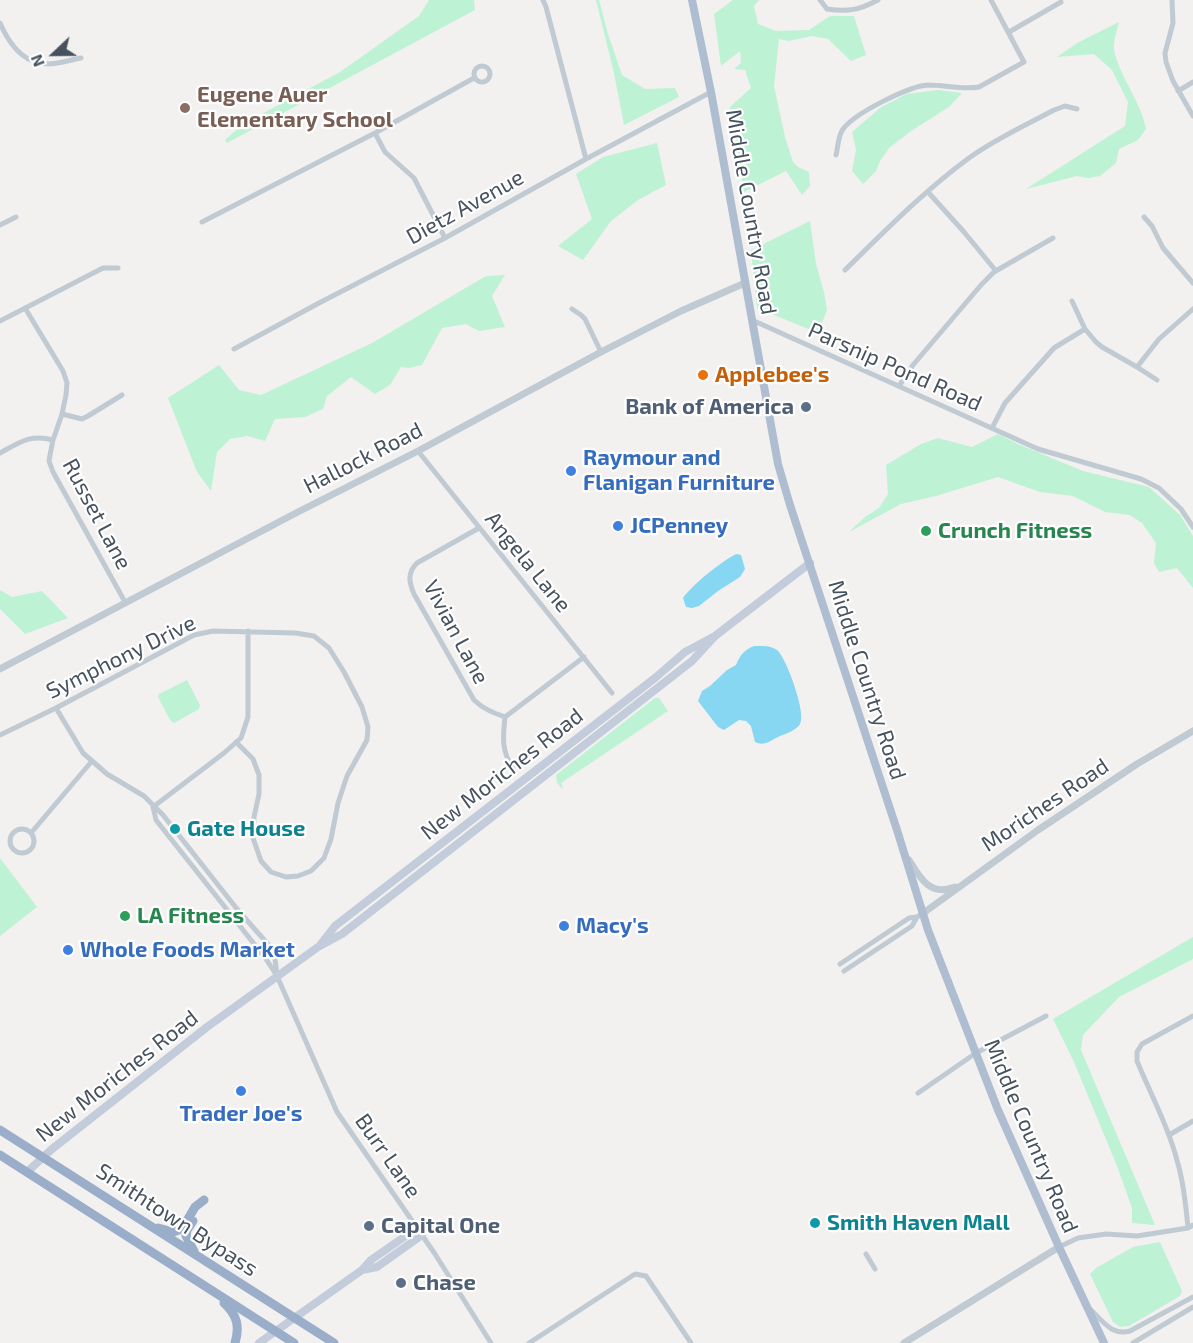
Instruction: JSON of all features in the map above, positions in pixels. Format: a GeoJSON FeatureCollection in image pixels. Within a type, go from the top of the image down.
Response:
{"type":"FeatureCollection","features":[{"type":"Feature","properties":{"kind":"highway","name":"Smithtown Bypass"},"geometry":{"type":"LineString","coordinates":[[0,1130],[334,1343]]}},
{"type":"Feature","properties":{"kind":"highway","name":"Smithtown Bypass"},"geometry":{"type":"LineString","coordinates":[[0,1155],[294,1343]]}},
{"type":"Feature","properties":{"kind":"highway"},"geometry":{"type":"LineString","coordinates":[[150,1225],[177,1231],[185,1224],[195,1207],[204,1200],[186,1236],[197,1256]]}},
{"type":"Feature","properties":{"kind":"highway"},"geometry":{"type":"LineString","coordinates":[[206,1287],[228,1306],[234,1315],[238,1331],[235,1343]]}},
{"type":"Feature","properties":{"kind":"main road","name":"Middle Country Road"},"geometry":{"type":"LineString","coordinates":[[692,0],[711,92],[778,464],[790,505],[903,850],[919,916],[998,1110],[1104,1343]]}},
{"type":"Feature","properties":{"kind":"main road","name":"New Moriches Road"},"geometry":{"type":"LineString","coordinates":[[27,1172],[207,1027],[318,947],[342,934],[610,726],[692,661],[714,636],[810,563]]}},
{"type":"Feature","properties":{"kind":"main road"},"geometry":{"type":"LineString","coordinates":[[259,1343],[417,1228]]}},
{"type":"Feature","properties":{"kind":"main road"},"geometry":{"type":"LineString","coordinates":[[362,1270],[377,1267],[422,1235]]}},
{"type":"Feature","properties":{"kind":"street"},"geometry":{"type":"LineString","coordinates":[[543,0],[586,159]]}},
{"type":"Feature","properties":{"kind":"street"},"geometry":{"type":"LineString","coordinates":[[819,0],[827,9],[848,11],[878,0]]}},
{"type":"Feature","properties":{"kind":"street"},"geometry":{"type":"LineString","coordinates":[[836,155],[841,133],[848,124],[861,113],[899,94],[922,86],[979,87],[1024,62],[991,0]]}},
{"type":"Feature","properties":{"kind":"street"},"geometry":{"type":"LineString","coordinates":[[1172,0],[1173,23],[1165,52],[1168,71],[1193,116]]}},
{"type":"Feature","properties":{"kind":"street"},"geometry":{"type":"LineString","coordinates":[[1009,32],[1061,2]]}},
{"type":"Feature","properties":{"kind":"street"},"geometry":{"type":"LineString","coordinates":[[0,23],[13,46],[25,58],[33,62],[51,64],[81,58]]}},
{"type":"Feature","properties":{"kind":"street"},"geometry":{"type":"LineString","coordinates":[[202,222],[375,133],[474,78]]}},
{"type":"Feature","properties":{"kind":"street"},"geometry":{"type":"LineString","coordinates":[[1178,91],[1193,82]]}},
{"type":"Feature","properties":{"kind":"street","name":"Dietz Avenue"},"geometry":{"type":"LineString","coordinates":[[234,350],[445,238],[711,92]]}},
{"type":"Feature","properties":{"kind":"street"},"geometry":{"type":"LineString","coordinates":[[845,270],[968,158],[1054,110],[1065,106],[1077,109]]}},
{"type":"Feature","properties":{"kind":"street"},"geometry":{"type":"LineString","coordinates":[[375,133],[385,152],[414,178],[445,238]]}},
{"type":"Feature","properties":{"kind":"street"},"geometry":{"type":"LineString","coordinates":[[928,192],[996,271]]}},
{"type":"Feature","properties":{"kind":"street"},"geometry":{"type":"LineString","coordinates":[[0,225],[16,217]]}},
{"type":"Feature","properties":{"kind":"street"},"geometry":{"type":"LineString","coordinates":[[1144,217],[1152,226],[1163,248],[1193,283]]}},
{"type":"Feature","properties":{"kind":"street"},"geometry":{"type":"LineString","coordinates":[[899,386],[913,365],[981,285],[996,271],[1053,238]]}},
{"type":"Feature","properties":{"kind":"street"},"geometry":{"type":"LineString","coordinates":[[0,321],[103,268],[118,268]]}},
{"type":"Feature","properties":{"kind":"street","name":"Hallock Road"},"geometry":{"type":"LineString","coordinates":[[0,669],[681,311],[745,283]]}},
{"type":"Feature","properties":{"kind":"street"},"geometry":{"type":"LineString","coordinates":[[1072,301],[1085,329],[1096,342],[1156,380]]}},
{"type":"Feature","properties":{"kind":"street","name":"Russet Lane"},"geometry":{"type":"LineString","coordinates":[[25,308],[66,376],[67,389],[53,440],[50,461],[126,602]]}},
{"type":"Feature","properties":{"kind":"street"},"geometry":{"type":"LineString","coordinates":[[572,309],[585,319],[602,352]]}},
{"type":"Feature","properties":{"kind":"street"},"geometry":{"type":"LineString","coordinates":[[1137,367],[1159,339],[1193,309]]}},
{"type":"Feature","properties":{"kind":"street","name":"Parsnip Pond Road"},"geometry":{"type":"LineString","coordinates":[[752,320],[1038,449],[1141,479],[1159,488],[1181,509],[1193,527]]}},
{"type":"Feature","properties":{"kind":"street"},"geometry":{"type":"LineString","coordinates":[[992,428],[1005,403],[1054,348],[1085,329]]}},
{"type":"Feature","properties":{"kind":"street"},"geometry":{"type":"LineString","coordinates":[[62,414],[82,419],[122,395]]}},
{"type":"Feature","properties":{"kind":"street"},"geometry":{"type":"LineString","coordinates":[[0,453],[30,438],[40,437],[53,440]]}},
{"type":"Feature","properties":{"kind":"street","name":"Angela Lane"},"geometry":{"type":"LineString","coordinates":[[418,451],[612,693]]}},
{"type":"Feature","properties":{"kind":"street","name":"Vivian Lane"},"geometry":{"type":"LineString","coordinates":[[479,528],[417,563],[411,572],[410,582],[414,594],[474,700],[480,706],[505,717]]}},
{"type":"Feature","properties":{"kind":"street","name":"Symphony Drive"},"geometry":{"type":"LineString","coordinates":[[0,735],[194,635],[213,631],[248,631],[314,636],[329,648],[344,672],[362,707],[368,727],[367,740],[347,776],[324,858],[311,871],[298,876],[285,877],[271,872],[261,861],[253,838],[254,817],[259,794],[259,775],[253,759],[237,742]]}},
{"type":"Feature","properties":{"kind":"street"},"geometry":{"type":"LineString","coordinates":[[153,807],[225,753],[241,738],[248,717],[248,631]]}},
{"type":"Feature","properties":{"kind":"street"},"geometry":{"type":"LineString","coordinates":[[513,768],[504,749],[505,717],[584,657]]}},
{"type":"Feature","properties":{"kind":"street"},"geometry":{"type":"LineString","coordinates":[[56,708],[83,753],[107,774],[144,796],[164,815],[237,909],[274,951],[277,976]]}},
{"type":"Feature","properties":{"kind":"street","name":"Moriches Road"},"geometry":{"type":"LineString","coordinates":[[919,916],[1038,830],[1137,764],[1193,731]]}},
{"type":"Feature","properties":{"kind":"street"},"geometry":{"type":"LineString","coordinates":[[31,833],[92,761]]}},
{"type":"Feature","properties":{"kind":"street"},"geometry":{"type":"LineString","coordinates":[[153,807],[156,820],[277,976]]}},
{"type":"Feature","properties":{"kind":"street"},"geometry":{"type":"LineString","coordinates":[[20,829],[31,833],[34,836],[34,845],[29,851],[21,854],[13,849],[9,840],[13,833],[20,829]]}},
{"type":"Feature","properties":{"kind":"street"},"geometry":{"type":"LineString","coordinates":[[903,850],[921,880],[928,886],[934,889],[949,890],[960,885]]}},
{"type":"Feature","properties":{"kind":"street"},"geometry":{"type":"LineString","coordinates":[[840,964],[909,918],[919,916]]}},
{"type":"Feature","properties":{"kind":"street"},"geometry":{"type":"LineString","coordinates":[[844,971],[912,926],[919,916]]}},
{"type":"Feature","properties":{"kind":"street","name":"Burr Lane"},"geometry":{"type":"LineString","coordinates":[[277,976],[338,1112],[456,1285],[491,1343]]}},
{"type":"Feature","properties":{"kind":"street"},"geometry":{"type":"LineString","coordinates":[[918,1093],[976,1053],[1046,1016]]}},
{"type":"Feature","properties":{"kind":"street"},"geometry":{"type":"LineString","coordinates":[[904,1343],[1059,1247],[1078,1238],[1106,1234],[1137,1236],[1190,1227],[1179,1166],[1169,1135],[1137,1061],[1137,1052],[1142,1044],[1193,1016]]}},
{"type":"Feature","properties":{"kind":"street"},"geometry":{"type":"LineString","coordinates":[[1169,1135],[1193,1121]]}},
{"type":"Feature","properties":{"kind":"street"},"geometry":{"type":"LineString","coordinates":[[866,1254],[875,1269]]}},
{"type":"Feature","properties":{"kind":"street"},"geometry":{"type":"LineString","coordinates":[[529,1343],[634,1274],[646,1276],[691,1343]]}},
{"type":"Feature","properties":{"kind":"street"},"geometry":{"type":"LineString","coordinates":[[1086,1304],[1113,1330],[1122,1333],[1130,1331],[1193,1297]]}},
{"type":"Feature","properties":{"kind":"street"},"geometry":{"type":"LineString","coordinates":[[1133,1343],[1193,1307]]}},
{"type":"Feature","properties":{"kind":"green space"},"geometry":{"type":"Polygon","coordinates":[[[429,0],[474,0],[475,10],[227,143],[225,140],[243,124],[340,72],[419,16],[429,0]]]}},
{"type":"Feature","properties":{"kind":"green space"},"geometry":{"type":"Polygon","coordinates":[[[596,0],[599,0],[622,75],[645,89],[675,88],[679,97],[624,125],[614,73],[596,0]]]}},
{"type":"Feature","properties":{"kind":"green space"},"geometry":{"type":"Polygon","coordinates":[[[733,0],[759,0],[754,6],[758,24],[776,31],[809,30],[830,16],[854,16],[866,55],[851,61],[828,39],[812,36],[789,41],[779,39],[774,86],[793,162],[809,172],[810,186],[802,195],[786,171],[744,192],[729,111],[731,106],[751,88],[745,70],[734,69],[741,63],[740,51],[721,66],[714,14],[733,0]]]}},
{"type":"Feature","properties":{"kind":"green space"},"geometry":{"type":"Polygon","coordinates":[[[1119,22],[1114,50],[1140,109],[1146,129],[1138,140],[1119,149],[1116,163],[1100,176],[1088,178],[1077,176],[1026,189],[1125,126],[1128,102],[1112,70],[1094,54],[1057,57],[1077,43],[1119,22]]]}},
{"type":"Feature","properties":{"kind":"green space"},"geometry":{"type":"Polygon","coordinates":[[[938,90],[962,93],[949,107],[889,148],[876,171],[863,184],[852,171],[856,150],[852,132],[880,108],[906,94],[938,90]]]}},
{"type":"Feature","properties":{"kind":"green space"},"geometry":{"type":"Polygon","coordinates":[[[657,143],[666,185],[638,200],[611,221],[583,260],[558,246],[592,219],[576,174],[603,157],[657,143]]]}},
{"type":"Feature","properties":{"kind":"green space"},"geometry":{"type":"Polygon","coordinates":[[[810,221],[816,264],[827,310],[818,333],[757,308],[751,250],[810,221]]]}},
{"type":"Feature","properties":{"kind":"green space"},"geometry":{"type":"Polygon","coordinates":[[[505,275],[492,296],[505,327],[479,331],[466,324],[442,328],[422,365],[401,367],[390,385],[375,394],[351,377],[327,396],[323,409],[305,417],[275,419],[265,441],[247,436],[230,439],[217,452],[211,491],[197,472],[168,398],[219,365],[239,390],[261,395],[372,343],[486,276],[505,275]]]}},
{"type":"Feature","properties":{"kind":"green space"},"geometry":{"type":"Polygon","coordinates":[[[998,434],[1083,471],[1149,487],[1180,515],[1193,536],[1193,588],[1177,568],[1159,572],[1154,563],[1156,543],[1142,523],[1130,515],[1105,512],[1073,496],[1040,492],[998,477],[901,504],[849,532],[879,508],[888,494],[886,465],[921,444],[938,438],[972,447],[998,434]]]}},
{"type":"Feature","properties":{"kind":"green space"},"geometry":{"type":"Polygon","coordinates":[[[0,590],[12,597],[42,591],[68,618],[25,634],[0,609],[0,590]]]}},
{"type":"Feature","properties":{"kind":"green space"},"geometry":{"type":"Polygon","coordinates":[[[187,680],[200,705],[199,709],[174,723],[170,720],[158,697],[159,694],[187,680]]]}},
{"type":"Feature","properties":{"kind":"green space"},"geometry":{"type":"Polygon","coordinates":[[[655,698],[659,698],[668,711],[561,783],[563,788],[561,788],[556,775],[655,698]]]}},
{"type":"Feature","properties":{"kind":"green space"},"geometry":{"type":"Polygon","coordinates":[[[0,858],[37,907],[0,936],[0,858]]]}},
{"type":"Feature","properties":{"kind":"green space"},"geometry":{"type":"Polygon","coordinates":[[[1193,937],[1193,959],[1119,997],[1083,1035],[1081,1050],[1155,1225],[1132,1223],[1132,1208],[1117,1166],[1074,1062],[1053,1019],[1193,937]]]}},
{"type":"Feature","properties":{"kind":"green space"},"geometry":{"type":"Polygon","coordinates":[[[1160,1242],[1182,1291],[1180,1296],[1129,1326],[1120,1327],[1113,1322],[1090,1274],[1096,1268],[1133,1247],[1160,1242]]]}},
{"type":"Feature","properties":{"kind":"water"},"geometry":{"type":"Polygon","coordinates":[[[736,554],[741,555],[745,569],[740,577],[699,606],[686,607],[683,598],[693,586],[736,554]]]}},
{"type":"Feature","properties":{"kind":"water"},"geometry":{"type":"Polygon","coordinates":[[[754,646],[772,647],[781,655],[801,709],[798,726],[763,744],[755,742],[751,726],[746,721],[739,720],[724,730],[718,727],[698,701],[702,691],[736,665],[743,653],[754,646]]]}},
{"type":"Feature","properties":{"kind":"place","name":"Eugene Auer Elementary School"},"geometry":{"type":"Point","coordinates":[185,108]}},
{"type":"Feature","properties":{"kind":"place","name":"Applebee's"},"geometry":{"type":"Point","coordinates":[703,375]}},
{"type":"Feature","properties":{"kind":"place","name":"Bank of America"},"geometry":{"type":"Point","coordinates":[806,407]}},
{"type":"Feature","properties":{"kind":"place","name":"Raymour and Flanigan Furniture"},"geometry":{"type":"Point","coordinates":[571,471]}},
{"type":"Feature","properties":{"kind":"place","name":"JCPenney"},"geometry":{"type":"Point","coordinates":[618,526]}},
{"type":"Feature","properties":{"kind":"place","name":"Crunch Fitness"},"geometry":{"type":"Point","coordinates":[926,531]}},
{"type":"Feature","properties":{"kind":"place","name":"Gate House"},"geometry":{"type":"Point","coordinates":[175,829]}},
{"type":"Feature","properties":{"kind":"place","name":"LA Fitness"},"geometry":{"type":"Point","coordinates":[125,916]}},
{"type":"Feature","properties":{"kind":"place","name":"Macy's"},"geometry":{"type":"Point","coordinates":[564,926]}},
{"type":"Feature","properties":{"kind":"place","name":"Whole Foods Market"},"geometry":{"type":"Point","coordinates":[68,950]}},
{"type":"Feature","properties":{"kind":"place","name":"Trader Joe's"},"geometry":{"type":"Point","coordinates":[241,1091]}},
{"type":"Feature","properties":{"kind":"place","name":"Smith Haven Mall"},"geometry":{"type":"Point","coordinates":[815,1223]}},
{"type":"Feature","properties":{"kind":"place","name":"Capital One"},"geometry":{"type":"Point","coordinates":[369,1226]}},
{"type":"Feature","properties":{"kind":"place","name":"Chase"},"geometry":{"type":"Point","coordinates":[401,1283]}}]}
